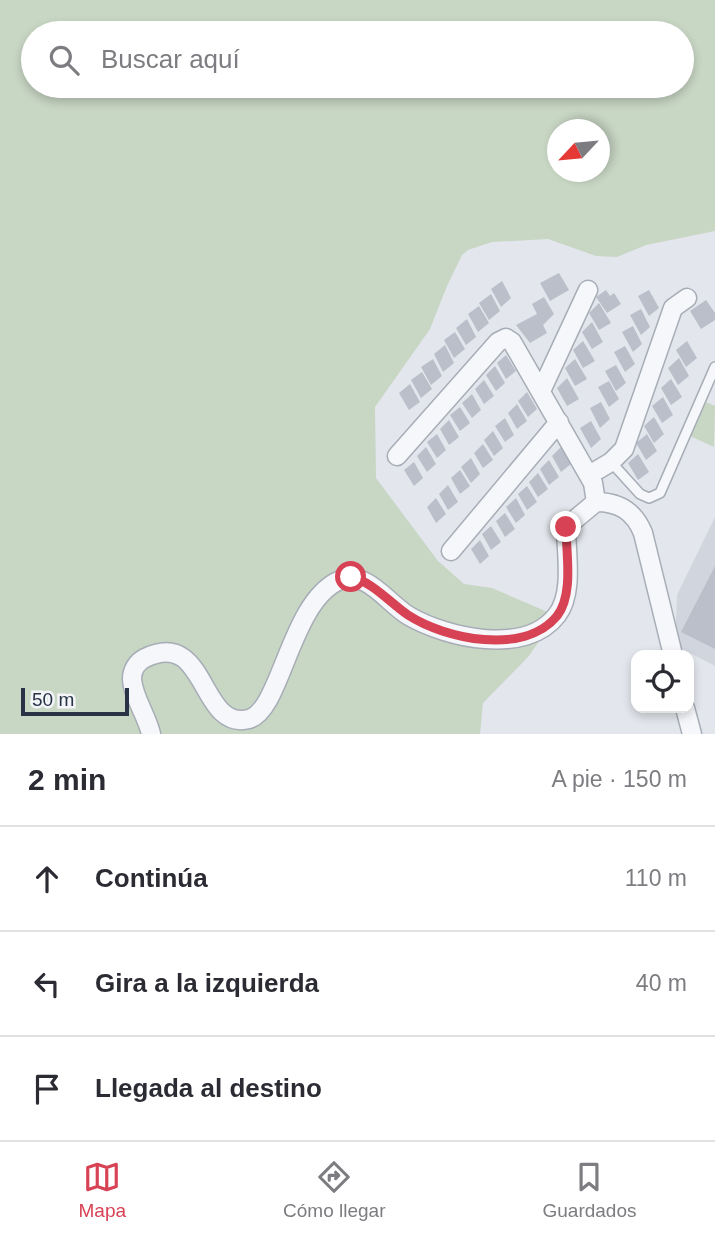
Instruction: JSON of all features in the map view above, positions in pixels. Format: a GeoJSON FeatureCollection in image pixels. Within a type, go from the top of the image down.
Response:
{"type":"FeatureCollection","features":[{"type":"Feature","properties":{"kind":"street"},"geometry":{"type":"LineString","coordinates":[[541,391],[589,289]]}},
{"type":"Feature","properties":{"kind":"street"},"geometry":{"type":"LineString","coordinates":[[589,475],[611,462],[624,449],[673,308],[687,298]]}},
{"type":"Feature","properties":{"kind":"street"},"geometry":{"type":"LineString","coordinates":[[397,456],[498,342],[506,338],[512,342],[589,475],[596,502]]}},
{"type":"Feature","properties":{"kind":"street"},"geometry":{"type":"LineString","coordinates":[[451,551],[559,422]]}},
{"type":"Feature","properties":{"kind":"street"},"geometry":{"type":"LineString","coordinates":[[151,734],[132,682],[133,670],[141,659],[158,653],[177,654],[194,666],[213,703],[225,716],[240,721],[253,718],[265,705],[307,608],[326,587],[351,577],[363,579],[409,616],[436,627],[489,642],[513,639],[535,631],[557,616],[567,593],[566,527],[596,502],[612,502],[637,518],[672,650]]}},
{"type":"Feature","properties":{"kind":"street"},"geometry":{"type":"LineString","coordinates":[[686,713],[692,734]]}},
{"type":"Feature","properties":{"kind":"lane"},"geometry":{"type":"LineString","coordinates":[[611,462],[640,494],[649,498],[660,494],[715,368]]}},
{"type":"Feature","properties":{"kind":"shaded area"},"geometry":{"type":"Polygon","coordinates":[[[715,517],[715,666],[694,655],[694,650],[685,650],[675,645],[677,595],[715,517]]]}},
{"type":"Feature","properties":{"kind":"green space"},"geometry":{"type":"Polygon","coordinates":[[[0,0],[715,0],[715,231],[646,245],[617,257],[596,256],[548,239],[492,242],[468,250],[462,255],[447,286],[430,329],[375,407],[376,478],[438,561],[464,584],[492,588],[557,616],[528,657],[483,703],[480,734],[0,734],[0,0]]]}},
{"type":"Feature","properties":{"kind":"green space"},"geometry":{"type":"Polygon","coordinates":[[[706,402],[715,406],[714,447],[690,436],[706,402]]]}},
{"type":"Feature","properties":{"kind":"building"},"geometry":{"type":"Polygon","coordinates":[[[559,273],[569,290],[550,301],[540,283],[559,273]]]}},
{"type":"Feature","properties":{"kind":"building"},"geometry":{"type":"Polygon","coordinates":[[[502,281],[511,298],[501,307],[491,289],[502,281]]]}},
{"type":"Feature","properties":{"kind":"building"},"geometry":{"type":"Polygon","coordinates":[[[606,290],[610,296],[614,293],[621,304],[607,313],[596,297],[606,290]]]}},
{"type":"Feature","properties":{"kind":"building"},"geometry":{"type":"Polygon","coordinates":[[[649,290],[659,308],[649,316],[638,296],[649,290]]]}},
{"type":"Feature","properties":{"kind":"building"},"geometry":{"type":"Polygon","coordinates":[[[491,294],[500,311],[489,320],[479,303],[491,294]]]}},
{"type":"Feature","properties":{"kind":"building"},"geometry":{"type":"Polygon","coordinates":[[[544,297],[554,314],[543,325],[547,333],[530,343],[516,325],[537,314],[532,304],[544,297]]]}},
{"type":"Feature","properties":{"kind":"building"},"geometry":{"type":"Polygon","coordinates":[[[706,300],[715,313],[715,320],[701,329],[690,311],[706,300]]]}},
{"type":"Feature","properties":{"kind":"building"},"geometry":{"type":"Polygon","coordinates":[[[599,303],[611,323],[599,330],[589,313],[599,303]]]}},
{"type":"Feature","properties":{"kind":"building"},"geometry":{"type":"Polygon","coordinates":[[[479,306],[489,323],[478,332],[468,314],[479,306]]]}},
{"type":"Feature","properties":{"kind":"building"},"geometry":{"type":"Polygon","coordinates":[[[641,309],[650,327],[641,335],[630,315],[641,309]]]}},
{"type":"Feature","properties":{"kind":"building"},"geometry":{"type":"Polygon","coordinates":[[[467,319],[476,337],[466,345],[456,328],[467,319]]]}},
{"type":"Feature","properties":{"kind":"building"},"geometry":{"type":"Polygon","coordinates":[[[592,322],[603,342],[592,349],[582,332],[592,322]]]}},
{"type":"Feature","properties":{"kind":"building"},"geometry":{"type":"Polygon","coordinates":[[[633,326],[642,344],[633,352],[622,332],[633,326]]]}},
{"type":"Feature","properties":{"kind":"building"},"geometry":{"type":"Polygon","coordinates":[[[455,332],[465,349],[454,358],[444,340],[455,332]]]}},
{"type":"Feature","properties":{"kind":"building"},"geometry":{"type":"Polygon","coordinates":[[[583,341],[595,361],[583,368],[573,350],[583,341]]]}},
{"type":"Feature","properties":{"kind":"building"},"geometry":{"type":"Polygon","coordinates":[[[687,341],[697,358],[686,367],[676,350],[687,341]]]}},
{"type":"Feature","properties":{"kind":"building"},"geometry":{"type":"Polygon","coordinates":[[[445,345],[454,363],[443,372],[434,354],[445,345]]]}},
{"type":"Feature","properties":{"kind":"building"},"geometry":{"type":"Polygon","coordinates":[[[625,346],[635,364],[625,372],[614,352],[625,346]]]}},
{"type":"Feature","properties":{"kind":"building"},"geometry":{"type":"Polygon","coordinates":[[[506,355],[516,371],[506,379],[497,363],[506,355]]]}},
{"type":"Feature","properties":{"kind":"building"},"geometry":{"type":"Polygon","coordinates":[[[679,358],[689,376],[678,385],[668,368],[679,358]]]}},
{"type":"Feature","properties":{"kind":"building"},"geometry":{"type":"Polygon","coordinates":[[[433,359],[442,376],[431,385],[421,367],[433,359]]]}},
{"type":"Feature","properties":{"kind":"building"},"geometry":{"type":"Polygon","coordinates":[[[575,359],[587,379],[575,386],[565,368],[575,359]]]}},
{"type":"Feature","properties":{"kind":"building"},"geometry":{"type":"Polygon","coordinates":[[[616,365],[626,383],[616,391],[605,371],[616,365]]]}},
{"type":"Feature","properties":{"kind":"building"},"geometry":{"type":"Polygon","coordinates":[[[495,366],[505,383],[496,391],[486,375],[495,366]]]}},
{"type":"Feature","properties":{"kind":"building"},"geometry":{"type":"Polygon","coordinates":[[[422,372],[432,389],[421,398],[411,380],[422,372]]]}},
{"type":"Feature","properties":{"kind":"building"},"geometry":{"type":"Polygon","coordinates":[[[567,378],[579,399],[567,406],[557,388],[567,378]]]}},
{"type":"Feature","properties":{"kind":"building"},"geometry":{"type":"Polygon","coordinates":[[[671,379],[682,397],[671,405],[661,388],[671,379]]]}},
{"type":"Feature","properties":{"kind":"building"},"geometry":{"type":"Polygon","coordinates":[[[484,380],[494,396],[484,404],[475,389],[484,380]]]}},
{"type":"Feature","properties":{"kind":"building"},"geometry":{"type":"Polygon","coordinates":[[[609,381],[619,399],[609,407],[598,387],[609,381]]]}},
{"type":"Feature","properties":{"kind":"building"},"geometry":{"type":"Polygon","coordinates":[[[410,384],[420,402],[409,410],[399,393],[410,384]]]}},
{"type":"Feature","properties":{"kind":"building"},"geometry":{"type":"Polygon","coordinates":[[[527,392],[537,409],[528,417],[518,401],[527,392]]]}},
{"type":"Feature","properties":{"kind":"building"},"geometry":{"type":"Polygon","coordinates":[[[472,394],[481,410],[472,418],[462,403],[472,394]]]}},
{"type":"Feature","properties":{"kind":"building"},"geometry":{"type":"Polygon","coordinates":[[[663,397],[673,415],[662,423],[652,406],[663,397]]]}},
{"type":"Feature","properties":{"kind":"building"},"geometry":{"type":"Polygon","coordinates":[[[601,402],[610,419],[600,428],[590,408],[601,402]]]}},
{"type":"Feature","properties":{"kind":"building"},"geometry":{"type":"Polygon","coordinates":[[[517,404],[527,421],[517,429],[508,413],[517,404]]]}},
{"type":"Feature","properties":{"kind":"building"},"geometry":{"type":"Polygon","coordinates":[[[460,407],[470,423],[460,431],[450,415],[460,407]]]}},
{"type":"Feature","properties":{"kind":"building"},"geometry":{"type":"Polygon","coordinates":[[[654,417],[664,434],[654,443],[644,426],[654,417]]]}},
{"type":"Feature","properties":{"kind":"building"},"geometry":{"type":"Polygon","coordinates":[[[505,418],[514,435],[505,442],[495,426],[505,418]]]}},
{"type":"Feature","properties":{"kind":"building"},"geometry":{"type":"Polygon","coordinates":[[[449,420],[459,437],[449,445],[440,429],[449,420]]]}},
{"type":"Feature","properties":{"kind":"building"},"geometry":{"type":"Polygon","coordinates":[[[591,421],[601,439],[591,448],[580,428],[591,421]]]}},
{"type":"Feature","properties":{"kind":"building"},"geometry":{"type":"Polygon","coordinates":[[[493,431],[503,448],[494,456],[484,440],[493,431]]]}},
{"type":"Feature","properties":{"kind":"building"},"geometry":{"type":"Polygon","coordinates":[[[437,434],[446,450],[437,458],[427,442],[437,434]]]}},
{"type":"Feature","properties":{"kind":"building"},"geometry":{"type":"Polygon","coordinates":[[[647,434],[657,451],[646,460],[636,443],[647,434]]]}},
{"type":"Feature","properties":{"kind":"building"},"geometry":{"type":"Polygon","coordinates":[[[483,444],[493,460],[483,468],[474,453],[483,444]]]}},
{"type":"Feature","properties":{"kind":"building"},"geometry":{"type":"Polygon","coordinates":[[[426,447],[436,464],[427,472],[417,456],[426,447]]]}},
{"type":"Feature","properties":{"kind":"building"},"geometry":{"type":"Polygon","coordinates":[[[561,447],[571,464],[561,472],[552,456],[561,447]]]}},
{"type":"Feature","properties":{"kind":"building"},"geometry":{"type":"Polygon","coordinates":[[[638,454],[649,472],[638,480],[628,463],[638,454]]]}},
{"type":"Feature","properties":{"kind":"building"},"geometry":{"type":"Polygon","coordinates":[[[471,458],[480,474],[471,483],[461,467],[471,458]]]}},
{"type":"Feature","properties":{"kind":"building"},"geometry":{"type":"Polygon","coordinates":[[[549,460],[559,477],[549,485],[540,469],[549,460]]]}},
{"type":"Feature","properties":{"kind":"building"},"geometry":{"type":"Polygon","coordinates":[[[414,462],[423,478],[414,486],[404,470],[414,462]]]}},
{"type":"Feature","properties":{"kind":"building"},"geometry":{"type":"Polygon","coordinates":[[[460,470],[470,486],[460,494],[451,478],[460,470]]]}},
{"type":"Feature","properties":{"kind":"building"},"geometry":{"type":"Polygon","coordinates":[[[538,473],[548,489],[538,497],[529,482],[538,473]]]}},
{"type":"Feature","properties":{"kind":"building"},"geometry":{"type":"Polygon","coordinates":[[[448,485],[458,502],[448,510],[439,494],[448,485]]]}},
{"type":"Feature","properties":{"kind":"building"},"geometry":{"type":"Polygon","coordinates":[[[527,486],[537,502],[527,510],[518,494],[527,486]]]}},
{"type":"Feature","properties":{"kind":"building"},"geometry":{"type":"Polygon","coordinates":[[[436,498],[446,514],[436,523],[427,507],[436,498]]]}},
{"type":"Feature","properties":{"kind":"building"},"geometry":{"type":"Polygon","coordinates":[[[516,498],[525,515],[516,523],[506,507],[516,498]]]}},
{"type":"Feature","properties":{"kind":"building"},"geometry":{"type":"Polygon","coordinates":[[[505,513],[515,529],[505,537],[496,521],[505,513]]]}},
{"type":"Feature","properties":{"kind":"building"},"geometry":{"type":"Polygon","coordinates":[[[491,526],[501,542],[491,550],[482,534],[491,526]]]}},
{"type":"Feature","properties":{"kind":"building"},"geometry":{"type":"Polygon","coordinates":[[[480,540],[489,556],[480,564],[471,549],[480,540]]]}},
{"type":"Feature","properties":{"kind":"building"},"geometry":{"type":"Polygon","coordinates":[[[715,566],[715,649],[681,632],[715,566]]]}},
{"type":"Feature","properties":{"kind":"route"},"geometry":{"type":"LineString","coordinates":[[351,577],[363,579],[409,616],[436,627],[489,642],[513,639],[535,631],[557,616],[567,593],[566,527]]}}]}
